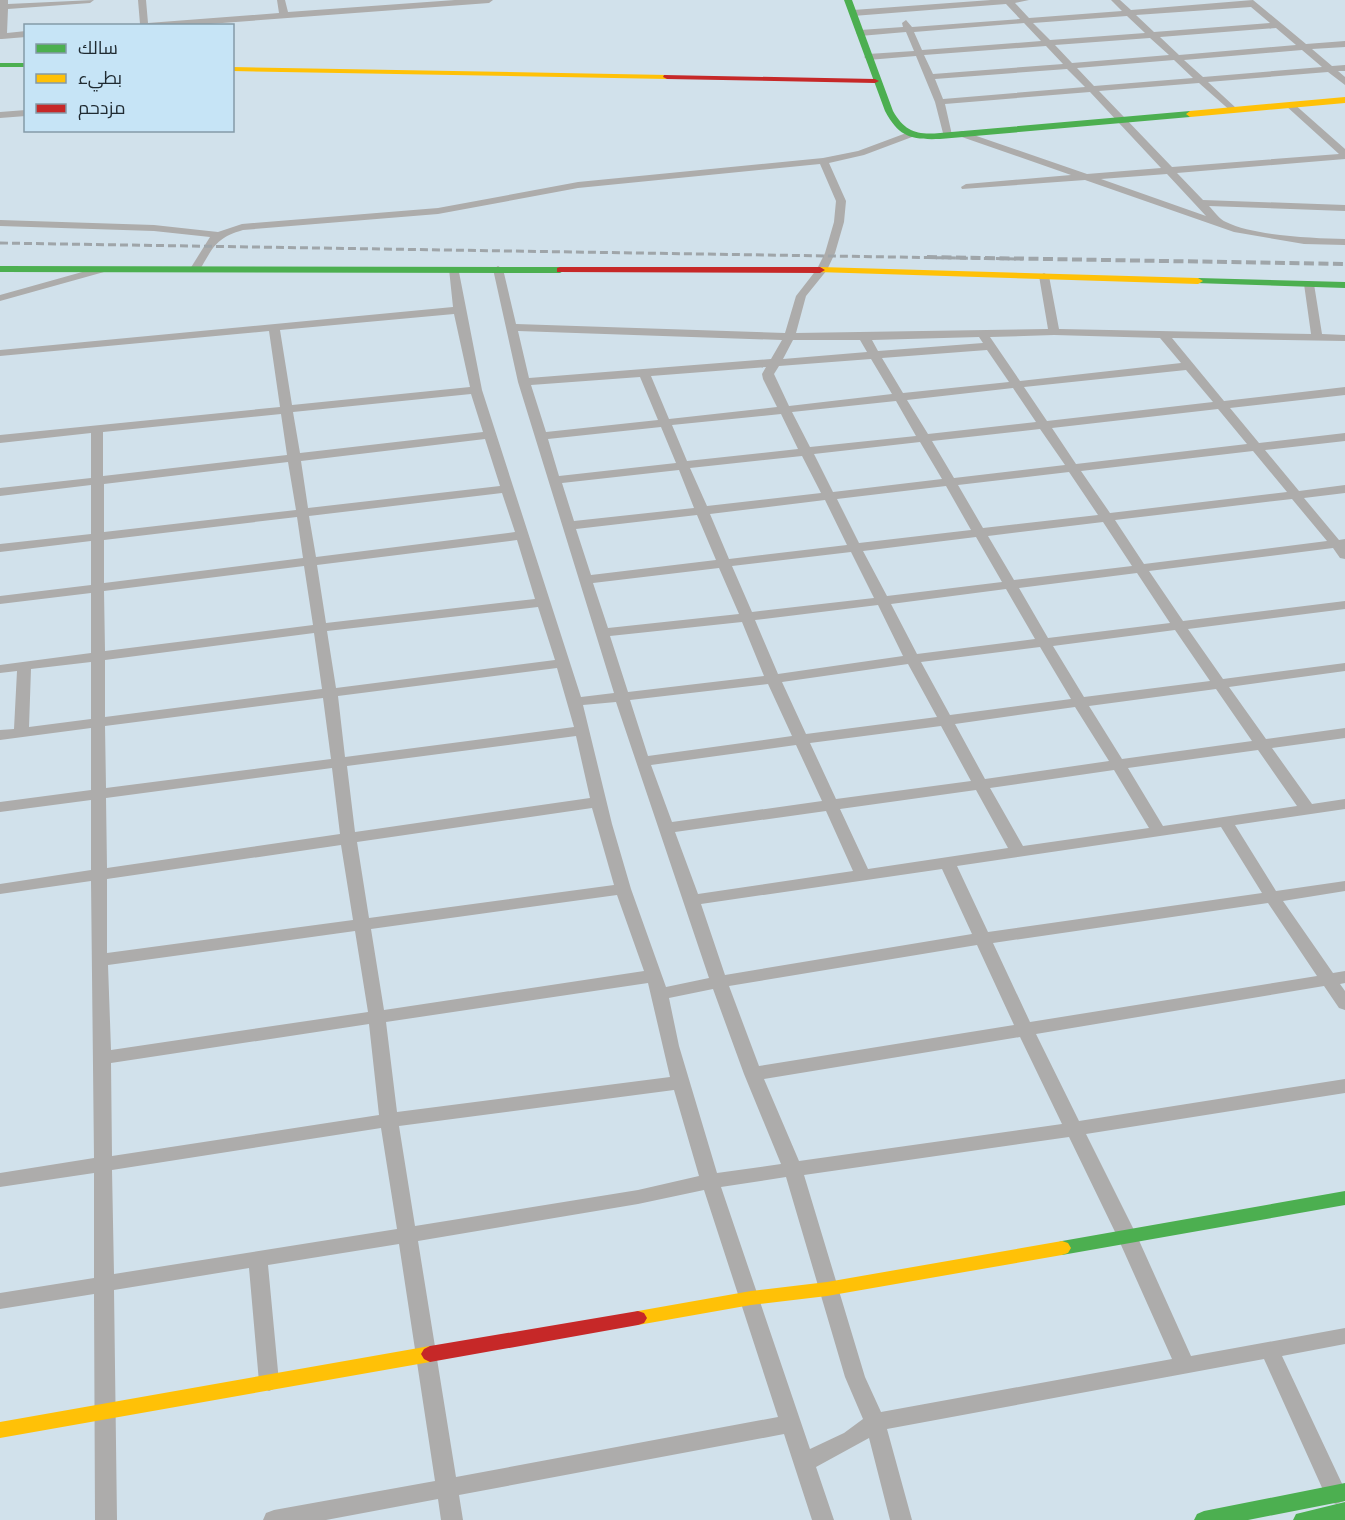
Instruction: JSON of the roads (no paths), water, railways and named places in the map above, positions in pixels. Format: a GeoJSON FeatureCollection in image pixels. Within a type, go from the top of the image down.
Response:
{"type":"FeatureCollection","features":[{"type":"Feature","properties":{"kind":"street"},"geometry":{"type":"LineString","coordinates":[[24,34],[1,36],[3,4],[90,0]]}},
{"type":"Feature","properties":{"kind":"street"},"geometry":{"type":"LineString","coordinates":[[142,0],[142,24]]}},
{"type":"Feature","properties":{"kind":"street"},"geometry":{"type":"LineString","coordinates":[[281,0],[284,15]]}},
{"type":"Feature","properties":{"kind":"street"},"geometry":{"type":"LineString","coordinates":[[156,24],[419,3],[489,0]]}},
{"type":"Feature","properties":{"kind":"street"},"geometry":{"type":"LineString","coordinates":[[848,0],[875,81],[899,131],[909,135]]}},
{"type":"Feature","properties":{"kind":"street"},"geometry":{"type":"LineString","coordinates":[[897,0],[931,77],[940,102],[947,135]]}},
{"type":"Feature","properties":{"kind":"street"},"geometry":{"type":"LineString","coordinates":[[853,14],[1025,0]]}},
{"type":"Feature","properties":{"kind":"street"},"geometry":{"type":"LineString","coordinates":[[1115,0],[1233,110]]}},
{"type":"Feature","properties":{"kind":"street"},"geometry":{"type":"LineString","coordinates":[[1008,1],[1169,171],[1203,203],[1221,225]]}},
{"type":"Feature","properties":{"kind":"street"},"geometry":{"type":"LineString","coordinates":[[860,33],[1130,14],[1250,2],[1345,81]]}},
{"type":"Feature","properties":{"kind":"street"},"geometry":{"type":"LineString","coordinates":[[868,57],[1279,25]]}},
{"type":"Feature","properties":{"kind":"street"},"geometry":{"type":"LineString","coordinates":[[931,77],[1345,44]]}},
{"type":"Feature","properties":{"kind":"street"},"geometry":{"type":"LineString","coordinates":[[0,65],[24,65]]}},
{"type":"Feature","properties":{"kind":"street"},"geometry":{"type":"LineString","coordinates":[[940,102],[1345,68]]}},
{"type":"Feature","properties":{"kind":"street"},"geometry":{"type":"LineString","coordinates":[[234,69],[875,81]]}},
{"type":"Feature","properties":{"kind":"street"},"geometry":{"type":"LineString","coordinates":[[195,268],[209,242],[221,234],[242,227],[464,208],[578,185],[823,161],[861,153],[909,135],[962,134],[1345,100]]}},
{"type":"Feature","properties":{"kind":"street"},"geometry":{"type":"LineString","coordinates":[[1290,105],[1345,155]]}},
{"type":"Feature","properties":{"kind":"street"},"geometry":{"type":"LineString","coordinates":[[0,115],[24,113]]}},
{"type":"Feature","properties":{"kind":"street"},"geometry":{"type":"LineString","coordinates":[[962,134],[1221,225],[1304,241],[1345,242]]}},
{"type":"Feature","properties":{"kind":"street"},"geometry":{"type":"LineString","coordinates":[[966,187],[1345,155]]}},
{"type":"Feature","properties":{"kind":"street"},"geometry":{"type":"LineString","coordinates":[[823,161],[841,201],[841,211],[830,253],[822,270],[801,296],[790,336],[768,374],[769,379],[912,659],[1018,852]]}},
{"type":"Feature","properties":{"kind":"street"},"geometry":{"type":"LineString","coordinates":[[1203,203],[1345,208]]}},
{"type":"Feature","properties":{"kind":"street"},"geometry":{"type":"LineString","coordinates":[[0,223],[154,228],[221,234]]}},
{"type":"Feature","properties":{"kind":"street"},"geometry":{"type":"LineString","coordinates":[[0,269],[822,270],[1345,285]]}},
{"type":"Feature","properties":{"kind":"street"},"geometry":{"type":"LineString","coordinates":[[454,269],[459,310],[476,390],[489,435],[575,702],[598,802],[623,889],[660,994],[670,1046],[710,1181],[751,1298],[823,1520]]}},
{"type":"Feature","properties":{"kind":"street"},"geometry":{"type":"LineString","coordinates":[[498,269],[524,382],[642,761],[719,982],[753,1074],[793,1170],[855,1377],[875,1422],[901,1520]]}},
{"type":"Feature","properties":{"kind":"street"},"geometry":{"type":"LineString","coordinates":[[0,298],[100,270]]}},
{"type":"Feature","properties":{"kind":"street"},"geometry":{"type":"LineString","coordinates":[[1044,276],[1054,332]]}},
{"type":"Feature","properties":{"kind":"street"},"geometry":{"type":"LineString","coordinates":[[1309,284],[1317,337]]}},
{"type":"Feature","properties":{"kind":"street"},"geometry":{"type":"LineString","coordinates":[[0,353],[459,310]]}},
{"type":"Feature","properties":{"kind":"street"},"geometry":{"type":"LineString","coordinates":[[274,327],[330,693],[348,838],[377,1017],[389,1120],[453,1520]]}},
{"type":"Feature","properties":{"kind":"street"},"geometry":{"type":"LineString","coordinates":[[510,327],[790,336],[864,337],[1054,332],[1317,337],[1344,340]]}},
{"type":"Feature","properties":{"kind":"street"},"geometry":{"type":"LineString","coordinates":[[982,333],[1139,568],[1308,810]]}},
{"type":"Feature","properties":{"kind":"street"},"geometry":{"type":"LineString","coordinates":[[1162,333],[1295,496],[1342,547]]}},
{"type":"Feature","properties":{"kind":"street"},"geometry":{"type":"LineString","coordinates":[[864,337],[1117,765],[1159,831]]}},
{"type":"Feature","properties":{"kind":"street"},"geometry":{"type":"LineString","coordinates":[[524,382],[990,346]]}},
{"type":"Feature","properties":{"kind":"street"},"geometry":{"type":"LineString","coordinates":[[541,436],[1188,366]]}},
{"type":"Feature","properties":{"kind":"street"},"geometry":{"type":"LineString","coordinates":[[644,372],[773,679],[863,875]]}},
{"type":"Feature","properties":{"kind":"street"},"geometry":{"type":"LineString","coordinates":[[0,439],[476,390]]}},
{"type":"Feature","properties":{"kind":"street"},"geometry":{"type":"LineString","coordinates":[[554,480],[1345,391]]}},
{"type":"Feature","properties":{"kind":"street"},"geometry":{"type":"LineString","coordinates":[[97,429],[100,657],[99,960],[105,1283],[106,1520]]}},
{"type":"Feature","properties":{"kind":"street"},"geometry":{"type":"LineString","coordinates":[[0,492],[489,435]]}},
{"type":"Feature","properties":{"kind":"street"},"geometry":{"type":"LineString","coordinates":[[568,526],[1345,437]]}},
{"type":"Feature","properties":{"kind":"street"},"geometry":{"type":"LineString","coordinates":[[0,548],[301,511],[507,489]]}},
{"type":"Feature","properties":{"kind":"street"},"geometry":{"type":"LineString","coordinates":[[585,580],[1345,489]]}},
{"type":"Feature","properties":{"kind":"street"},"geometry":{"type":"LineString","coordinates":[[0,600],[523,535]]}},
{"type":"Feature","properties":{"kind":"street"},"geometry":{"type":"LineString","coordinates":[[602,633],[882,601],[1139,568],[1342,547]]}},
{"type":"Feature","properties":{"kind":"street"},"geometry":{"type":"LineString","coordinates":[[0,669],[544,602]]}},
{"type":"Feature","properties":{"kind":"street"},"geometry":{"type":"LineString","coordinates":[[575,702],[773,679],[912,659],[1345,605]]}},
{"type":"Feature","properties":{"kind":"street"},"geometry":{"type":"LineString","coordinates":[[0,735],[563,663]]}},
{"type":"Feature","properties":{"kind":"street"},"geometry":{"type":"LineString","coordinates":[[21,732],[24,666]]}},
{"type":"Feature","properties":{"kind":"street"},"geometry":{"type":"LineString","coordinates":[[642,761],[1345,667]]}},
{"type":"Feature","properties":{"kind":"street"},"geometry":{"type":"LineString","coordinates":[[0,807],[583,730]]}},
{"type":"Feature","properties":{"kind":"street"},"geometry":{"type":"LineString","coordinates":[[667,828],[1345,733]]}},
{"type":"Feature","properties":{"kind":"street"},"geometry":{"type":"LineString","coordinates":[[0,889],[598,802]]}},
{"type":"Feature","properties":{"kind":"street"},"geometry":{"type":"LineString","coordinates":[[692,900],[1345,804]]}},
{"type":"Feature","properties":{"kind":"street"},"geometry":{"type":"LineString","coordinates":[[1225,821],[1272,897],[1338,978],[1345,1004]]}},
{"type":"Feature","properties":{"kind":"street"},"geometry":{"type":"LineString","coordinates":[[947,862],[1025,1030],[1127,1236],[1185,1365]]}},
{"type":"Feature","properties":{"kind":"street"},"geometry":{"type":"LineString","coordinates":[[660,994],[719,982],[984,940],[1345,886]]}},
{"type":"Feature","properties":{"kind":"street"},"geometry":{"type":"LineString","coordinates":[[99,960],[623,889]]}},
{"type":"Feature","properties":{"kind":"street"},"geometry":{"type":"LineString","coordinates":[[102,1058],[654,976]]}},
{"type":"Feature","properties":{"kind":"street"},"geometry":{"type":"LineString","coordinates":[[753,1074],[1338,978]]}},
{"type":"Feature","properties":{"kind":"street"},"geometry":{"type":"LineString","coordinates":[[0,1180],[389,1120],[681,1082]]}},
{"type":"Feature","properties":{"kind":"street"},"geometry":{"type":"LineString","coordinates":[[0,1301],[638,1197],[710,1181],[1075,1129],[1345,1086]]}},
{"type":"Feature","properties":{"kind":"street"},"geometry":{"type":"LineString","coordinates":[[0,1430],[751,1298],[827,1288],[1345,1198]]}},
{"type":"Feature","properties":{"kind":"street"},"geometry":{"type":"LineString","coordinates":[[258,1258],[269,1382]]}},
{"type":"Feature","properties":{"kind":"street"},"geometry":{"type":"LineString","coordinates":[[804,1462],[851,1440],[875,1422],[1270,1351],[1345,1335]]}},
{"type":"Feature","properties":{"kind":"street"},"geometry":{"type":"LineString","coordinates":[[1270,1351],[1342,1499]]}},
{"type":"Feature","properties":{"kind":"street"},"geometry":{"type":"LineString","coordinates":[[274,1520],[792,1424]]}},
{"type":"Feature","properties":{"kind":"street"},"geometry":{"type":"LineString","coordinates":[[1204,1520],[1342,1499]]}},
{"type":"Feature","properties":{"kind":"street"},"geometry":{"type":"LineString","coordinates":[[1304,1520],[1342,1499]]}},
{"type":"Feature","properties":{"kind":"railway"},"geometry":{"type":"LineString","coordinates":[[0,243],[1023,259]]}},
{"type":"Feature","properties":{"kind":"railway"},"geometry":{"type":"LineString","coordinates":[[927,257],[1345,264]]}}]}
